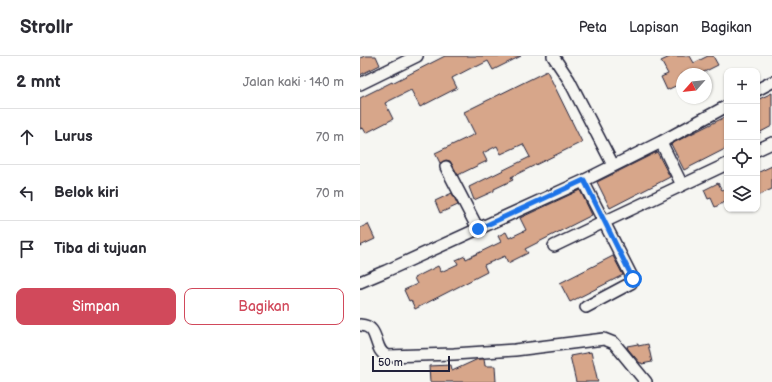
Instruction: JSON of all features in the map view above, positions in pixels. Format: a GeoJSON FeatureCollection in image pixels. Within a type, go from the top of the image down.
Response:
{"type":"FeatureCollection","features":[{"type":"Feature","properties":{"kind":"street"},"geometry":{"type":"LineString","coordinates":[[360,84],[417,56]]}},
{"type":"Feature","properties":{"kind":"street"},"geometry":{"type":"LineString","coordinates":[[553,56],[570,80],[613,165]]}},
{"type":"Feature","properties":{"kind":"street"},"geometry":{"type":"LineString","coordinates":[[760,88],[772,82]]}},
{"type":"Feature","properties":{"kind":"street"},"geometry":{"type":"LineString","coordinates":[[360,282],[584,180],[661,142],[724,108]]}},
{"type":"Feature","properties":{"kind":"street"},"geometry":{"type":"LineString","coordinates":[[661,142],[682,185]]}},
{"type":"Feature","properties":{"kind":"street"},"geometry":{"type":"LineString","coordinates":[[760,149],[772,143]]}},
{"type":"Feature","properties":{"kind":"street"},"geometry":{"type":"LineString","coordinates":[[554,246],[724,165]]}},
{"type":"Feature","properties":{"kind":"street"},"geometry":{"type":"LineString","coordinates":[[446,167],[478,229]]}},
{"type":"Feature","properties":{"kind":"street"},"geometry":{"type":"LineString","coordinates":[[584,180],[633,279],[631,283],[586,307]]}},
{"type":"Feature","properties":{"kind":"street"},"geometry":{"type":"LineString","coordinates":[[360,325],[368,326],[372,329],[380,351],[387,356],[515,350],[604,338],[614,343],[646,382]]}},
{"type":"Feature","properties":{"kind":"building"},"geometry":{"type":"Polygon","coordinates":[[[365,56],[376,56],[380,65],[360,75],[360,58],[365,56]]]}},
{"type":"Feature","properties":{"kind":"building"},"geometry":{"type":"Polygon","coordinates":[[[445,56],[521,56],[493,70],[488,61],[476,67],[475,66],[452,78],[457,88],[420,107],[411,90],[385,103],[393,119],[366,133],[363,128],[360,129],[360,98],[445,56]]]}},
{"type":"Feature","properties":{"kind":"building"},"geometry":{"type":"Polygon","coordinates":[[[672,56],[690,56],[694,63],[708,56],[713,56],[718,65],[712,68],[676,68],[676,86],[667,90],[661,77],[668,74],[661,61],[672,56]]]}},
{"type":"Feature","properties":{"kind":"building"},"geometry":{"type":"Polygon","coordinates":[[[547,71],[582,142],[511,177],[513,180],[474,200],[469,187],[530,157],[523,144],[501,154],[497,146],[483,153],[487,161],[458,175],[450,161],[446,160],[440,163],[435,153],[475,134],[464,112],[547,71]]]}},
{"type":"Feature","properties":{"kind":"building"},"geometry":{"type":"Polygon","coordinates":[[[772,93],[772,126],[760,132],[760,104],[760,99],[772,93]]]}},
{"type":"Feature","properties":{"kind":"building"},"geometry":{"type":"Polygon","coordinates":[[[724,118],[724,150],[684,170],[671,144],[724,118]]]}},
{"type":"Feature","properties":{"kind":"building"},"geometry":{"type":"Polygon","coordinates":[[[657,152],[670,177],[610,208],[597,182],[657,152]]]}},
{"type":"Feature","properties":{"kind":"building"},"geometry":{"type":"Polygon","coordinates":[[[772,166],[772,189],[760,195],[760,176],[760,172],[772,166]]]}},
{"type":"Feature","properties":{"kind":"building"},"geometry":{"type":"Polygon","coordinates":[[[718,183],[722,190],[724,189],[724,202],[715,207],[711,198],[708,199],[704,190],[718,183]]]}},
{"type":"Feature","properties":{"kind":"building"},"geometry":{"type":"Polygon","coordinates":[[[580,190],[592,215],[525,249],[528,253],[508,263],[505,256],[484,265],[487,272],[415,309],[411,300],[409,301],[404,290],[417,284],[414,278],[438,266],[441,272],[458,264],[456,260],[465,256],[466,259],[501,242],[498,236],[506,232],[509,238],[526,230],[520,218],[580,190]]]}},
{"type":"Feature","properties":{"kind":"building"},"geometry":{"type":"Polygon","coordinates":[[[452,193],[458,205],[440,213],[435,201],[452,193]]]}},
{"type":"Feature","properties":{"kind":"building"},"geometry":{"type":"Polygon","coordinates":[[[368,224],[375,239],[360,246],[360,228],[368,224]]]}},
{"type":"Feature","properties":{"kind":"building"},"geometry":{"type":"Polygon","coordinates":[[[613,256],[623,275],[570,302],[560,283],[613,256]]]}},
{"type":"Feature","properties":{"kind":"building"},"geometry":{"type":"Polygon","coordinates":[[[638,344],[638,346],[648,344],[652,362],[640,363],[627,346],[638,344]]]}},
{"type":"Feature","properties":{"kind":"building"},"geometry":{"type":"Polygon","coordinates":[[[591,352],[598,382],[576,382],[570,356],[591,352]]]}},
{"type":"Feature","properties":{"kind":"building"},"geometry":{"type":"Polygon","coordinates":[[[478,359],[484,359],[485,366],[495,366],[496,382],[430,382],[429,366],[451,365],[452,371],[478,359]]]}},
{"type":"Feature","properties":{"kind":"route"},"geometry":{"type":"LineString","coordinates":[[478,229],[584,180],[604,222],[632,274],[633,279]]}}]}
